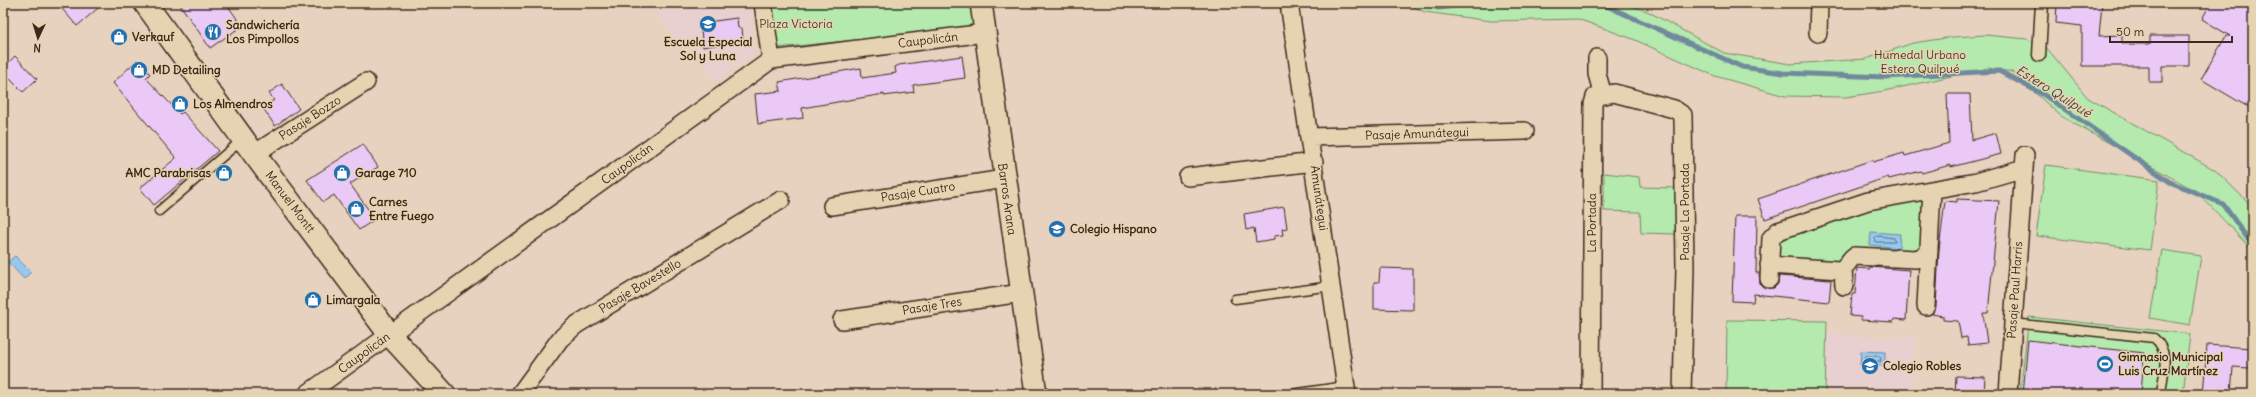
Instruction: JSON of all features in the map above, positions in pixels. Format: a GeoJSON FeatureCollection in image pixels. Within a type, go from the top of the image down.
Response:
{"type":"FeatureCollection","features":[{"type":"Feature","properties":{"kind":"main road","name":"Manuel Montt"},"geometry":{"type":"LineString","coordinates":[[145,3],[248,146],[390,334],[444,394]]}},
{"type":"Feature","properties":{"kind":"street"},"geometry":{"type":"LineString","coordinates":[[764,3],[771,60]]}},
{"type":"Feature","properties":{"kind":"street","name":"Barros Arana"},"geometry":{"type":"LineString","coordinates":[[981,3],[1004,179],[1036,394]]}},
{"type":"Feature","properties":{"kind":"street","name":"Amunátegui"},"geometry":{"type":"LineString","coordinates":[[1289,3],[1347,390]]}},
{"type":"Feature","properties":{"kind":"street"},"geometry":{"type":"LineString","coordinates":[[1818,33],[1819,3]]}},
{"type":"Feature","properties":{"kind":"street"},"geometry":{"type":"LineString","coordinates":[[2039,55],[2042,3]]}},
{"type":"Feature","properties":{"kind":"street","name":"Caupolicán"},"geometry":{"type":"LineString","coordinates":[[307,394],[771,60],[985,33]]}},
{"type":"Feature","properties":{"kind":"street"},"geometry":{"type":"LineString","coordinates":[[1597,58],[1597,74],[1603,95]]}},
{"type":"Feature","properties":{"kind":"street","name":"Pasaje Bozzo"},"geometry":{"type":"LineString","coordinates":[[248,146],[366,82]]}},
{"type":"Feature","properties":{"kind":"street","name":"Pasaje La Portada"},"geometry":{"type":"LineString","coordinates":[[1603,95],[1614,93],[1674,109],[1683,115],[1685,268],[1682,394]]}},
{"type":"Feature","properties":{"kind":"street","name":"La Portada"},"geometry":{"type":"LineString","coordinates":[[1591,394],[1592,122],[1596,97],[1603,95]]}},
{"type":"Feature","properties":{"kind":"street","name":"Pasaje Amunátegui"},"geometry":{"type":"LineString","coordinates":[[1310,137],[1525,131]]}},
{"type":"Feature","properties":{"kind":"street","name":"Pasaje Paul Harris"},"geometry":{"type":"LineString","coordinates":[[1843,269],[1769,272],[1771,238],[1778,231],[1868,201],[1976,182],[2024,161],[2008,394]]}},
{"type":"Feature","properties":{"kind":"street"},"geometry":{"type":"LineString","coordinates":[[1188,178],[1314,162]]}},
{"type":"Feature","properties":{"kind":"street","name":"Pasaje Cuatro"},"geometry":{"type":"LineString","coordinates":[[832,206],[1004,179]]}},
{"type":"Feature","properties":{"kind":"street","name":"Pasaje Paul Harris"},"geometry":{"type":"LineString","coordinates":[[1976,182],[2022,186]]}},
{"type":"Feature","properties":{"kind":"street"},"geometry":{"type":"LineString","coordinates":[[1926,306],[1930,270],[1927,255],[1930,246],[1932,190]]}},
{"type":"Feature","properties":{"kind":"street","name":"Pasaje Bavestello"},"geometry":{"type":"LineString","coordinates":[[520,394],[560,339],[576,325],[781,200]]}},
{"type":"Feature","properties":{"kind":"street"},"geometry":{"type":"LineString","coordinates":[[1844,286],[1843,269],[1854,256],[1916,259],[1927,255]]}},
{"type":"Feature","properties":{"kind":"street","name":"Pasaje Tres"},"geometry":{"type":"LineString","coordinates":[[842,320],[1021,293]]}},
{"type":"Feature","properties":{"kind":"lane"},"geometry":{"type":"LineString","coordinates":[[159,211],[248,146]]}},
{"type":"Feature","properties":{"kind":"lane"},"geometry":{"type":"LineString","coordinates":[[1235,299],[1332,286]]}},
{"type":"Feature","properties":{"kind":"lane"},"geometry":{"type":"LineString","coordinates":[[2013,323],[2154,338],[2162,344],[2165,352],[2161,394]]}},
{"type":"Feature","properties":{"kind":"lane"},"geometry":{"type":"LineString","coordinates":[[1291,394],[1347,390]]}},
{"type":"Feature","properties":{"kind":"shaded area","name":"Escuela Especial Sol y Luna"},"geometry":{"type":"Polygon","coordinates":[[[652,3],[750,3],[755,54],[714,82],[692,45],[682,52],[652,3]]]}},
{"type":"Feature","properties":{"kind":"shaded area","name":"Colegio Robles"},"geometry":{"type":"Polygon","coordinates":[[[1827,333],[1895,339],[1916,335],[1913,394],[1825,394],[1827,333]]]}},
{"type":"Feature","properties":{"kind":"green space","name":"Plaza Victoria"},"geometry":{"type":"Polygon","coordinates":[[[772,3],[971,3],[975,28],[776,48],[772,3]]]}},
{"type":"Feature","properties":{"kind":"green space","name":"Humedal Urbano Estero Quilpué"},"geometry":{"type":"Polygon","coordinates":[[[1405,3],[1622,3],[1647,11],[1724,53],[1790,64],[1866,59],[1913,43],[1953,37],[1985,35],[2027,39],[2046,47],[2088,98],[2215,170],[2253,207],[2253,251],[2196,191],[2062,117],[2012,72],[1988,68],[1884,91],[1846,97],[1785,96],[1715,76],[1633,39],[1578,19],[1491,21],[1425,12],[1405,3]]]}},
{"type":"Feature","properties":{"kind":"green space"},"geometry":{"type":"Polygon","coordinates":[[[2046,165],[2159,180],[2150,250],[2036,236],[2046,165]]]}},
{"type":"Feature","properties":{"kind":"green space"},"geometry":{"type":"Polygon","coordinates":[[[1604,173],[1639,177],[1640,187],[1676,188],[1676,234],[1641,233],[1640,212],[1604,211],[1604,173]]]}},
{"type":"Feature","properties":{"kind":"green space"},"geometry":{"type":"Polygon","coordinates":[[[1926,199],[1923,252],[1842,262],[1783,261],[1776,257],[1778,240],[1862,207],[1926,199]]]}},
{"type":"Feature","properties":{"kind":"green space"},"geometry":{"type":"Polygon","coordinates":[[[2162,250],[2201,256],[2190,325],[2150,318],[2162,250]]]}},
{"type":"Feature","properties":{"kind":"green space","name":"Gimnasio Municipal Luis Cruz Martínez"},"geometry":{"type":"Polygon","coordinates":[[[2029,317],[2190,334],[2183,394],[2020,394],[2029,317]]]}},
{"type":"Feature","properties":{"kind":"green space"},"geometry":{"type":"Polygon","coordinates":[[[1727,320],[1827,321],[1825,394],[1726,394],[1727,320]]]}},
{"type":"Feature","properties":{"kind":"water"},"geometry":{"type":"Polygon","coordinates":[[[1871,232],[1900,234],[1899,248],[1870,245],[1871,232]]]}},
{"type":"Feature","properties":{"kind":"water"},"geometry":{"type":"Polygon","coordinates":[[[15,256],[31,272],[24,279],[8,262],[15,256]]]}},
{"type":"Feature","properties":{"kind":"water"},"geometry":{"type":"Polygon","coordinates":[[[1861,351],[1885,352],[1885,366],[1860,365],[1861,351]]]}},
{"type":"Feature","properties":{"kind":"building"},"geometry":{"type":"Polygon","coordinates":[[[57,3],[104,3],[77,26],[57,3]]]}},
{"type":"Feature","properties":{"kind":"building"},"geometry":{"type":"Polygon","coordinates":[[[179,3],[226,3],[242,26],[210,48],[179,3]]]}},
{"type":"Feature","properties":{"kind":"building"},"geometry":{"type":"Polygon","coordinates":[[[2057,3],[2102,3],[2099,36],[2122,35],[2122,44],[2150,44],[2150,36],[2189,36],[2189,66],[2162,66],[2162,82],[2149,82],[2149,66],[2082,66],[2082,26],[2056,23],[2057,3]]]}},
{"type":"Feature","properties":{"kind":"building"},"geometry":{"type":"Polygon","coordinates":[[[2211,3],[2241,3],[2253,10],[2253,110],[2201,79],[2226,36],[2230,36],[2202,19],[2211,3]]]}},
{"type":"Feature","properties":{"kind":"building"},"geometry":{"type":"Polygon","coordinates":[[[737,18],[738,28],[742,28],[743,40],[703,47],[700,23],[737,18]]]}},
{"type":"Feature","properties":{"kind":"building"},"geometry":{"type":"Polygon","coordinates":[[[15,56],[37,79],[23,92],[3,72],[3,68],[15,56]]]}},
{"type":"Feature","properties":{"kind":"building"},"geometry":{"type":"Polygon","coordinates":[[[962,56],[965,78],[913,85],[914,92],[884,96],[884,94],[802,108],[803,118],[758,124],[755,94],[781,91],[779,82],[861,68],[862,78],[896,73],[895,67],[899,65],[962,56]]]}},
{"type":"Feature","properties":{"kind":"building"},"geometry":{"type":"Polygon","coordinates":[[[137,60],[150,74],[146,78],[180,114],[183,112],[218,151],[154,205],[140,188],[176,158],[113,83],[137,60]]]}},
{"type":"Feature","properties":{"kind":"building"},"geometry":{"type":"Polygon","coordinates":[[[282,84],[299,109],[275,126],[263,108],[274,100],[269,93],[282,84]]]}},
{"type":"Feature","properties":{"kind":"building"},"geometry":{"type":"Polygon","coordinates":[[[1947,94],[1970,94],[1972,140],[1996,133],[2001,154],[1951,167],[1950,165],[1922,173],[1921,171],[1889,179],[1888,177],[1765,219],[1758,199],[1872,160],[1873,162],[1904,153],[1905,156],[1949,143],[1947,94]]]}},
{"type":"Feature","properties":{"kind":"building","name":"Garage 710"},"geometry":{"type":"Polygon","coordinates":[[[363,144],[378,167],[350,184],[375,219],[359,230],[334,195],[323,202],[307,180],[363,144]]]}},
{"type":"Feature","properties":{"kind":"building"},"geometry":{"type":"Polygon","coordinates":[[[1957,199],[1999,201],[1988,313],[1983,313],[1987,343],[1968,345],[1967,337],[1961,338],[1958,321],[1943,320],[1943,316],[1932,314],[1936,307],[1939,250],[1945,201],[1957,202],[1957,199]]]}},
{"type":"Feature","properties":{"kind":"building"},"geometry":{"type":"Polygon","coordinates":[[[1284,207],[1287,228],[1282,229],[1283,235],[1274,236],[1274,239],[1256,242],[1254,228],[1246,230],[1244,214],[1284,207]]]}},
{"type":"Feature","properties":{"kind":"building"},"geometry":{"type":"Polygon","coordinates":[[[1735,216],[1757,216],[1756,273],[1759,273],[1760,283],[1763,287],[1774,288],[1778,284],[1779,276],[1831,280],[1829,302],[1754,294],[1753,302],[1732,301],[1735,216]]]}},
{"type":"Feature","properties":{"kind":"building"},"geometry":{"type":"Polygon","coordinates":[[[1870,267],[1909,270],[1906,320],[1894,319],[1893,322],[1861,320],[1861,317],[1850,316],[1852,294],[1855,294],[1857,268],[1870,269],[1870,267]]]}},
{"type":"Feature","properties":{"kind":"building"},"geometry":{"type":"Polygon","coordinates":[[[1380,268],[1413,269],[1413,310],[1374,309],[1374,282],[1379,282],[1380,268]]]}},
{"type":"Feature","properties":{"kind":"building"},"geometry":{"type":"Polygon","coordinates":[[[2028,340],[2144,353],[2141,394],[2023,394],[2028,340]]]}},
{"type":"Feature","properties":{"kind":"building"},"geometry":{"type":"Polygon","coordinates":[[[2207,345],[2251,348],[2250,368],[2233,367],[2231,394],[2203,394],[2207,345]]]}},
{"type":"Feature","properties":{"kind":"building"},"geometry":{"type":"Polygon","coordinates":[[[1956,376],[1985,377],[1984,394],[1955,394],[1956,376]]]}},
{"type":"Feature","properties":{"kind":"waterway","name":"Estero Quilpué"},"geometry":{"type":"LineString","coordinates":[[1424,3],[1438,8],[1480,3]]}},
{"type":"Feature","properties":{"kind":"waterway","name":"Estero Quilpué"},"geometry":{"type":"LineString","coordinates":[[1600,3],[1742,67],[1783,73],[1885,77],[1999,71],[2044,95],[2170,182],[2223,204],[2253,246]]}},
{"type":"Feature","properties":{"kind":"place","name":"Escuela Especial Sol y Luna"},"geometry":{"type":"Point","coordinates":[708,24]}},
{"type":"Feature","properties":{"kind":"place","name":"Sandwichería Los Pimpollos"},"geometry":{"type":"Point","coordinates":[213,32]}},
{"type":"Feature","properties":{"kind":"place","name":"Verkauf"},"geometry":{"type":"Point","coordinates":[119,37]}},
{"type":"Feature","properties":{"kind":"place","name":"MD Detailing"},"geometry":{"type":"Point","coordinates":[139,70]}},
{"type":"Feature","properties":{"kind":"place","name":"Los Almendros"},"geometry":{"type":"Point","coordinates":[180,104]}},
{"type":"Feature","properties":{"kind":"place","name":"AMC Parabrisas"},"geometry":{"type":"Point","coordinates":[224,173]}},
{"type":"Feature","properties":{"kind":"place","name":"Garage 710"},"geometry":{"type":"Point","coordinates":[342,173]}},
{"type":"Feature","properties":{"kind":"place","name":"Carnes Entre Fuego"},"geometry":{"type":"Point","coordinates":[356,209]}},
{"type":"Feature","properties":{"kind":"place","name":"Colegio Hispano"},"geometry":{"type":"Point","coordinates":[1057,229]}},
{"type":"Feature","properties":{"kind":"place","name":"Limargala"},"geometry":{"type":"Point","coordinates":[313,300]}},
{"type":"Feature","properties":{"kind":"place","name":"Gimnasio Municipal Luis Cruz Martínez"},"geometry":{"type":"Point","coordinates":[2105,364]}},
{"type":"Feature","properties":{"kind":"place","name":"Colegio Robles"},"geometry":{"type":"Point","coordinates":[1870,366]}}]}
